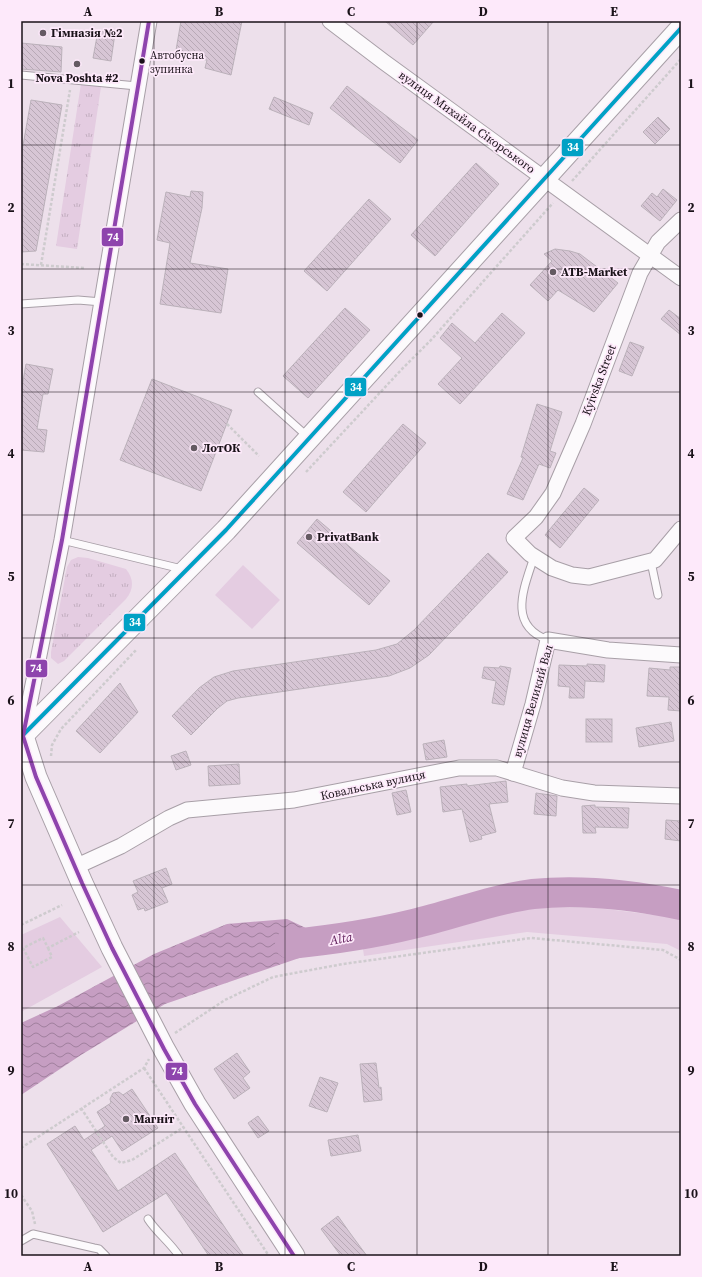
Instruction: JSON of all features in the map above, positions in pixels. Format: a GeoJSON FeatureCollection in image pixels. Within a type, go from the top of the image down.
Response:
{"type":"FeatureCollection","features":[{"type":"Feature","properties":{"kind":"main road"},"geometry":{"type":"LineString","coordinates":[[294,1256],[195,1104],[163,1034],[112,948],[36,777],[22,737],[186,570],[309,439],[681,28]]}},
{"type":"Feature","properties":{"kind":"street"},"geometry":{"type":"LineString","coordinates":[[22,737],[62,540],[149,21]]}},
{"type":"Feature","properties":{"kind":"street","name":"вулиця Михайла Сікорського"},"geometry":{"type":"LineString","coordinates":[[330,21],[681,278]]}},
{"type":"Feature","properties":{"kind":"street","name":"Kyivska Street"},"geometry":{"type":"LineString","coordinates":[[534,557],[514,538],[544,507],[563,473],[632,294],[649,256],[658,242],[681,220]]}},
{"type":"Feature","properties":{"kind":"street"},"geometry":{"type":"LineString","coordinates":[[534,557],[559,571],[584,577],[598,576],[629,566],[651,562],[661,554],[681,529]]}},
{"type":"Feature","properties":{"kind":"street","name":"вулиця Великий Вал"},"geometry":{"type":"LineString","coordinates":[[513,773],[533,704],[548,640],[608,650],[681,655]]}},
{"type":"Feature","properties":{"kind":"street","name":"Ковальська вулиця"},"geometry":{"type":"LineString","coordinates":[[75,867],[121,846],[169,818],[187,810],[294,800],[459,768],[487,767],[513,773],[562,788],[587,792],[681,796]]}},
{"type":"Feature","properties":{"kind":"lane"},"geometry":{"type":"LineString","coordinates":[[21,75],[137,86]]}},
{"type":"Feature","properties":{"kind":"lane"},"geometry":{"type":"LineString","coordinates":[[21,304],[78,300],[102,302]]}},
{"type":"Feature","properties":{"kind":"lane"},"geometry":{"type":"LineString","coordinates":[[258,392],[309,439]]}},
{"type":"Feature","properties":{"kind":"lane"},"geometry":{"type":"LineString","coordinates":[[62,540],[186,570]]}},
{"type":"Feature","properties":{"kind":"lane"},"geometry":{"type":"LineString","coordinates":[[534,557],[522,598],[522,618],[532,632],[548,640]]}},
{"type":"Feature","properties":{"kind":"lane"},"geometry":{"type":"LineString","coordinates":[[651,562],[658,595]]}},
{"type":"Feature","properties":{"kind":"lane"},"geometry":{"type":"LineString","coordinates":[[148,1219],[156,1231],[169,1242],[179,1256]]}},
{"type":"Feature","properties":{"kind":"lane"},"geometry":{"type":"LineString","coordinates":[[21,1241],[33,1234],[99,1249],[106,1256]]}},
{"type":"Feature","properties":{"kind":"path"},"geometry":{"type":"LineString","coordinates":[[304,475],[382,390],[431,340],[681,59]]}},
{"type":"Feature","properties":{"kind":"path"},"geometry":{"type":"LineString","coordinates":[[41,265],[70,85]]}},
{"type":"Feature","properties":{"kind":"path"},"geometry":{"type":"LineString","coordinates":[[21,264],[84,268]]}},
{"type":"Feature","properties":{"kind":"path"},"geometry":{"type":"LineString","coordinates":[[227,424],[259,456]]}},
{"type":"Feature","properties":{"kind":"path"},"geometry":{"type":"LineString","coordinates":[[51,760],[52,745],[61,729],[139,646]]}},
{"type":"Feature","properties":{"kind":"path"},"geometry":{"type":"LineString","coordinates":[[21,925],[62,905]]}},
{"type":"Feature","properties":{"kind":"path"},"geometry":{"type":"LineString","coordinates":[[48,948],[79,932]]}},
{"type":"Feature","properties":{"kind":"path"},"geometry":{"type":"LineString","coordinates":[[43,938],[48,948],[52,957],[33,967],[23,948],[43,938]]}},
{"type":"Feature","properties":{"kind":"path"},"geometry":{"type":"LineString","coordinates":[[163,1034],[225,1000],[273,977],[343,964],[531,938],[663,950],[681,960]]}},
{"type":"Feature","properties":{"kind":"path"},"geometry":{"type":"LineString","coordinates":[[21,1148],[144,1068],[269,1256]]}},
{"type":"Feature","properties":{"kind":"path"},"geometry":{"type":"LineString","coordinates":[[81,1108],[114,1157],[121,1163],[129,1162],[184,1127]]}},
{"type":"Feature","properties":{"kind":"path"},"geometry":{"type":"LineString","coordinates":[[21,1195],[34,1216],[35,1225],[33,1234]]}},
{"type":"Feature","properties":{"kind":"green space"},"geometry":{"type":"Polygon","coordinates":[[[82,77],[102,80],[77,249],[56,246],[82,77]]]}},
{"type":"Feature","properties":{"kind":"green space"},"geometry":{"type":"Polygon","coordinates":[[[78,557],[88,558],[126,569],[132,580],[132,588],[126,599],[64,661],[58,664],[51,658],[51,652],[67,567],[71,560],[78,557]]]}},
{"type":"Feature","properties":{"kind":"green space"},"geometry":{"type":"Polygon","coordinates":[[[243,565],[280,600],[252,629],[215,595],[243,565]]]}},
{"type":"Feature","properties":{"kind":"green space"},"geometry":{"type":"Polygon","coordinates":[[[518,907],[598,908],[679,918],[681,919],[681,951],[667,944],[527,932],[364,956],[362,942],[419,932],[518,907]]]}},
{"type":"Feature","properties":{"kind":"green space"},"geometry":{"type":"Polygon","coordinates":[[[60,917],[102,967],[21,1012],[21,935],[60,917]]]}},
{"type":"Feature","properties":{"kind":"water"},"geometry":{"type":"Polygon","coordinates":[[[287,919],[331,940],[311,954],[165,1004],[81,1055],[21,1095],[21,1023],[58,1006],[154,954],[227,924],[287,919]]]}},
{"type":"Feature","properties":{"kind":"building"},"geometry":{"type":"Polygon","coordinates":[[[181,21],[242,21],[231,75],[205,68],[207,60],[175,56],[181,21]]]}},
{"type":"Feature","properties":{"kind":"building"},"geometry":{"type":"Polygon","coordinates":[[[385,21],[434,21],[413,45],[385,21]]]}},
{"type":"Feature","properties":{"kind":"building"},"geometry":{"type":"Polygon","coordinates":[[[98,31],[115,33],[111,61],[93,58],[98,31]]]}},
{"type":"Feature","properties":{"kind":"building"},"geometry":{"type":"Polygon","coordinates":[[[21,43],[62,47],[61,72],[21,69],[21,43]]]}},
{"type":"Feature","properties":{"kind":"building"},"geometry":{"type":"Polygon","coordinates":[[[347,86],[418,140],[400,163],[330,108],[347,86]]]}},
{"type":"Feature","properties":{"kind":"building"},"geometry":{"type":"Polygon","coordinates":[[[274,97],[313,113],[309,125],[269,109],[274,97]]]}},
{"type":"Feature","properties":{"kind":"building"},"geometry":{"type":"Polygon","coordinates":[[[31,100],[62,105],[36,251],[21,252],[21,157],[31,100]]]}},
{"type":"Feature","properties":{"kind":"building"},"geometry":{"type":"Polygon","coordinates":[[[658,117],[670,129],[655,144],[643,132],[658,117]]]}},
{"type":"Feature","properties":{"kind":"building"},"geometry":{"type":"Polygon","coordinates":[[[476,163],[499,184],[435,256],[411,235],[476,163]]]}},
{"type":"Feature","properties":{"kind":"building"},"geometry":{"type":"Polygon","coordinates":[[[663,189],[677,200],[660,221],[641,206],[652,193],[657,197],[663,189]]]}},
{"type":"Feature","properties":{"kind":"building"},"geometry":{"type":"Polygon","coordinates":[[[191,191],[203,192],[202,208],[190,263],[228,269],[221,313],[160,304],[170,243],[157,240],[166,192],[190,197],[191,191]]]}},
{"type":"Feature","properties":{"kind":"building"},"geometry":{"type":"Polygon","coordinates":[[[369,199],[391,219],[327,291],[304,271],[369,199]]]}},
{"type":"Feature","properties":{"kind":"building"},"geometry":{"type":"Polygon","coordinates":[[[555,249],[580,254],[618,283],[594,312],[558,290],[548,301],[530,285],[552,261],[544,254],[555,249]]]}},
{"type":"Feature","properties":{"kind":"building"},"geometry":{"type":"Polygon","coordinates":[[[345,308],[370,330],[308,398],[283,376],[345,308]]]}},
{"type":"Feature","properties":{"kind":"building"},"geometry":{"type":"Polygon","coordinates":[[[669,310],[681,319],[681,335],[661,319],[669,310]]]}},
{"type":"Feature","properties":{"kind":"building"},"geometry":{"type":"Polygon","coordinates":[[[502,313],[525,333],[460,404],[438,384],[462,358],[440,338],[452,323],[475,343],[502,313]]]}},
{"type":"Feature","properties":{"kind":"building"},"geometry":{"type":"Polygon","coordinates":[[[630,342],[644,347],[632,376],[619,371],[630,342]]]}},
{"type":"Feature","properties":{"kind":"building"},"geometry":{"type":"Polygon","coordinates":[[[26,364],[53,369],[48,394],[43,394],[37,429],[47,430],[44,452],[21,450],[21,392],[26,364]]]}},
{"type":"Feature","properties":{"kind":"building"},"geometry":{"type":"Polygon","coordinates":[[[152,379],[232,410],[201,491],[120,460],[152,379]]]}},
{"type":"Feature","properties":{"kind":"building"},"geometry":{"type":"Polygon","coordinates":[[[537,404],[562,412],[550,451],[556,453],[550,468],[539,464],[523,500],[507,494],[523,458],[521,457],[537,404]]]}},
{"type":"Feature","properties":{"kind":"building"},"geometry":{"type":"Polygon","coordinates":[[[403,424],[426,443],[366,512],[343,492],[403,424]]]}},
{"type":"Feature","properties":{"kind":"building"},"geometry":{"type":"Polygon","coordinates":[[[584,488],[599,500],[560,548],[545,535],[584,488]]]}},
{"type":"Feature","properties":{"kind":"building"},"geometry":{"type":"Polygon","coordinates":[[[317,519],[390,581],[369,605],[297,543],[317,519]]]}},
{"type":"Feature","properties":{"kind":"building"},"geometry":{"type":"Polygon","coordinates":[[[488,553],[508,572],[429,655],[410,668],[389,676],[238,698],[227,701],[191,735],[172,716],[199,688],[214,677],[233,671],[376,650],[397,644],[414,630],[488,553]]]}},
{"type":"Feature","properties":{"kind":"building"},"geometry":{"type":"Polygon","coordinates":[[[587,664],[605,665],[604,682],[585,681],[584,698],[569,698],[570,687],[558,686],[559,665],[587,666],[587,664]]]}},
{"type":"Feature","properties":{"kind":"building"},"geometry":{"type":"Polygon","coordinates":[[[500,666],[511,668],[504,705],[492,703],[496,681],[482,678],[484,667],[499,668],[500,666]]]}},
{"type":"Feature","properties":{"kind":"building"},"geometry":{"type":"Polygon","coordinates":[[[670,667],[681,667],[681,711],[668,710],[669,697],[647,696],[649,668],[670,670],[670,667]]]}},
{"type":"Feature","properties":{"kind":"building"},"geometry":{"type":"Polygon","coordinates":[[[120,683],[138,712],[100,753],[76,731],[120,683]]]}},
{"type":"Feature","properties":{"kind":"building"},"geometry":{"type":"Polygon","coordinates":[[[586,719],[612,719],[612,742],[586,742],[586,719]]]}},
{"type":"Feature","properties":{"kind":"building"},"geometry":{"type":"Polygon","coordinates":[[[671,722],[674,741],[639,747],[636,728],[671,722]]]}},
{"type":"Feature","properties":{"kind":"building"},"geometry":{"type":"Polygon","coordinates":[[[444,740],[447,757],[426,760],[423,744],[444,740]]]}},
{"type":"Feature","properties":{"kind":"building"},"geometry":{"type":"Polygon","coordinates":[[[186,751],[191,765],[176,770],[171,756],[186,751]]]}},
{"type":"Feature","properties":{"kind":"building"},"geometry":{"type":"Polygon","coordinates":[[[239,764],[240,784],[209,786],[208,766],[239,764]]]}},
{"type":"Feature","properties":{"kind":"building"},"geometry":{"type":"Polygon","coordinates":[[[506,781],[508,802],[489,804],[496,832],[481,836],[482,839],[470,842],[462,809],[443,812],[440,787],[467,784],[467,786],[506,781]]]}},
{"type":"Feature","properties":{"kind":"building"},"geometry":{"type":"Polygon","coordinates":[[[406,790],[411,812],[397,815],[392,793],[406,790]]]}},
{"type":"Feature","properties":{"kind":"building"},"geometry":{"type":"Polygon","coordinates":[[[536,793],[557,796],[556,816],[534,814],[536,793]]]}},
{"type":"Feature","properties":{"kind":"building"},"geometry":{"type":"Polygon","coordinates":[[[595,805],[595,807],[629,808],[628,828],[595,827],[596,833],[583,833],[582,806],[595,805]]]}},
{"type":"Feature","properties":{"kind":"building"},"geometry":{"type":"Polygon","coordinates":[[[666,820],[681,821],[681,841],[665,839],[666,820]]]}},
{"type":"Feature","properties":{"kind":"building"},"geometry":{"type":"Polygon","coordinates":[[[166,868],[172,884],[162,888],[168,902],[145,911],[144,908],[138,910],[132,895],[138,892],[133,881],[166,868]]]}},
{"type":"Feature","properties":{"kind":"building"},"geometry":{"type":"Polygon","coordinates":[[[237,1053],[250,1072],[243,1078],[250,1088],[234,1099],[214,1069],[237,1053]]]}},
{"type":"Feature","properties":{"kind":"building"},"geometry":{"type":"Polygon","coordinates":[[[376,1063],[382,1100],[364,1102],[360,1064],[376,1063]]]}},
{"type":"Feature","properties":{"kind":"building"},"geometry":{"type":"Polygon","coordinates":[[[320,1077],[338,1083],[327,1112],[309,1106],[320,1077]]]}},
{"type":"Feature","properties":{"kind":"building"},"geometry":{"type":"Polygon","coordinates":[[[132,1089],[158,1128],[122,1151],[112,1136],[91,1150],[118,1191],[175,1153],[244,1256],[209,1256],[166,1193],[103,1232],[47,1144],[75,1126],[84,1140],[105,1126],[97,1112],[111,1103],[110,1099],[113,1093],[119,1092],[123,1095],[132,1089]]]}},
{"type":"Feature","properties":{"kind":"building"},"geometry":{"type":"Polygon","coordinates":[[[258,1116],[269,1131],[258,1138],[248,1123],[258,1116]]]}},
{"type":"Feature","properties":{"kind":"building"},"geometry":{"type":"Polygon","coordinates":[[[358,1135],[361,1151],[331,1156],[328,1140],[358,1135]]]}},
{"type":"Feature","properties":{"kind":"building"},"geometry":{"type":"Polygon","coordinates":[[[338,1216],[367,1256],[341,1256],[321,1229],[338,1216]]]}},
{"type":"Feature","properties":{"kind":"waterway","name":"Alta"},"geometry":{"type":"LineString","coordinates":[[290,944],[336,939],[382,931],[488,903],[533,894],[570,892],[607,894],[645,898],[681,905]]}},
{"type":"Feature","properties":{"kind":"transit line","name":"74"},"geometry":{"type":"LineString","coordinates":[[149,21],[62,540],[23,736],[36,777],[82,883],[112,948],[164,1049],[195,1104],[294,1256]]}},
{"type":"Feature","properties":{"kind":"transit line","name":"34"},"geometry":{"type":"LineString","coordinates":[[21,737],[226,530],[681,28]]}},
{"type":"Feature","properties":{"kind":"place","name":"Гімназія №2"},"geometry":{"type":"Point","coordinates":[43,33]}},
{"type":"Feature","properties":{"kind":"place","name":"Автобусна зупинка"},"geometry":{"type":"Point","coordinates":[142,61]}},
{"type":"Feature","properties":{"kind":"place","name":"Nova Poshta #2"},"geometry":{"type":"Point","coordinates":[77,64]}},
{"type":"Feature","properties":{"kind":"place","name":"ATB-Market"},"geometry":{"type":"Point","coordinates":[553,272]}},
{"type":"Feature","properties":{"kind":"place","name":"ЛотОК"},"geometry":{"type":"Point","coordinates":[194,448]}},
{"type":"Feature","properties":{"kind":"place","name":"PrivatBank"},"geometry":{"type":"Point","coordinates":[309,537]}},
{"type":"Feature","properties":{"kind":"place","name":"Магніт"},"geometry":{"type":"Point","coordinates":[126,1119]}}]}
